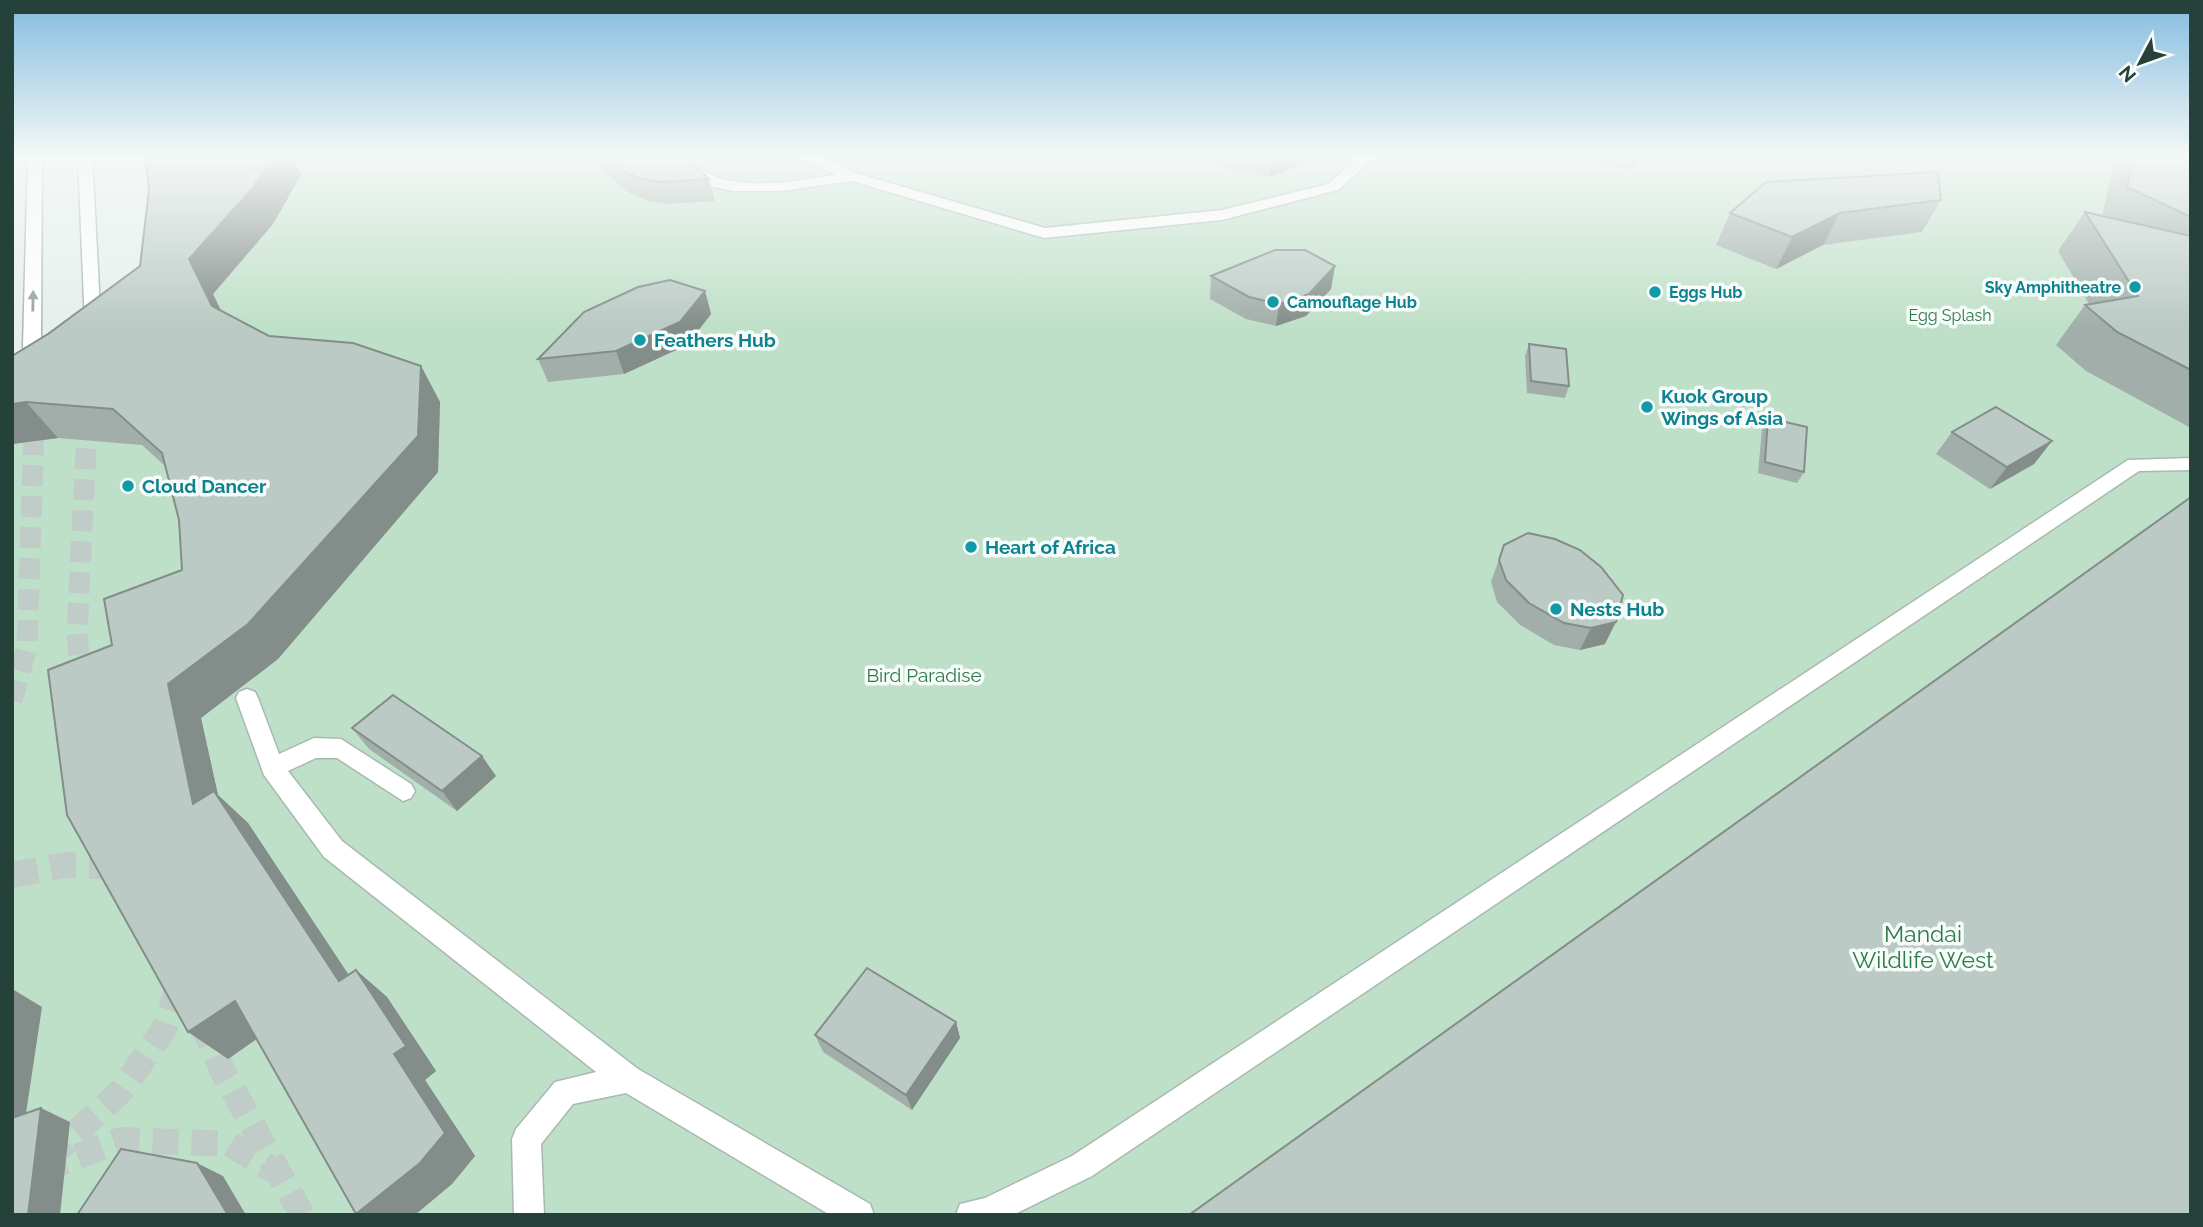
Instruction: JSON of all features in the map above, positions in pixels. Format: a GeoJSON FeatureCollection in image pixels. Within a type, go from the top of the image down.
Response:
{"type":"FeatureCollection","features":[{"type":"Feature","properties":{"kind":"street"},"geometry":{"type":"LineString","coordinates":[[34,212],[32,346],[35,369]]}},
{"type":"Feature","properties":{"kind":"street"},"geometry":{"type":"LineString","coordinates":[[88,212],[93,336]]}},
{"type":"Feature","properties":{"kind":"street"},"geometry":{"type":"LineString","coordinates":[[974,212],[1044,233],[1233,212]]}},
{"type":"Feature","properties":{"kind":"street"},"geometry":{"type":"LineString","coordinates":[[971,1215],[987,1212],[1082,1166],[2135,465],[2191,464]]}},
{"type":"Feature","properties":{"kind":"street"},"geometry":{"type":"LineString","coordinates":[[247,698],[272,768],[333,849],[628,1079],[859,1215]]}},
{"type":"Feature","properties":{"kind":"street"},"geometry":{"type":"LineString","coordinates":[[272,768],[314,748],[341,749],[403,791]]}},
{"type":"Feature","properties":{"kind":"street"},"geometry":{"type":"LineString","coordinates":[[529,1215],[526,1139],[565,1092],[628,1079]]}},
{"type":"Feature","properties":{"kind":"green space","name":"Bird Paradise"},"geometry":{"type":"Polygon","coordinates":[[[156,212],[2191,212],[2191,1215],[12,1215],[12,382],[159,287],[156,212]]]}},
{"type":"Feature","properties":{"kind":"building"},"geometry":{"type":"Polygon","coordinates":[[[146,212],[231,212],[189,259],[212,306],[269,336],[353,343],[421,366],[418,436],[248,624],[168,684],[193,804],[214,791],[339,981],[356,970],[406,1046],[394,1054],[445,1133],[420,1163],[356,1214],[235,1001],[188,1032],[67,815],[48,670],[112,645],[104,599],[182,570],[179,520],[162,453],[113,409],[26,402],[12,404],[12,356],[48,334],[140,266],[146,212]]]}},
{"type":"Feature","properties":{"kind":"building"},"geometry":{"type":"Polygon","coordinates":[[[1731,212],[1846,212],[1792,237],[1731,212]]]}},
{"type":"Feature","properties":{"kind":"building"},"geometry":{"type":"Polygon","coordinates":[[[2085,212],[2191,236],[2191,370],[2117,332],[2085,305],[2138,296],[2085,212]]]}},
{"type":"Feature","properties":{"kind":"building"},"geometry":{"type":"Polygon","coordinates":[[[1275,250],[1305,250],[1335,266],[1309,294],[1279,304],[1249,297],[1211,276],[1275,250]]]}},
{"type":"Feature","properties":{"kind":"building"},"geometry":{"type":"Polygon","coordinates":[[[670,280],[705,291],[680,322],[616,351],[538,359],[584,312],[638,287],[670,280]]]}},
{"type":"Feature","properties":{"kind":"building"},"geometry":{"type":"Polygon","coordinates":[[[1529,344],[1566,349],[1569,386],[1531,381],[1529,344]]]}},
{"type":"Feature","properties":{"kind":"building"},"geometry":{"type":"Polygon","coordinates":[[[1996,407],[2052,441],[2007,467],[1952,432],[1996,407]]]}},
{"type":"Feature","properties":{"kind":"building"},"geometry":{"type":"Polygon","coordinates":[[[1768,418],[1807,427],[1804,472],[1765,462],[1768,418]]]}},
{"type":"Feature","properties":{"kind":"building","name":"Mandai Wildlife West"},"geometry":{"type":"Polygon","coordinates":[[[2191,497],[2191,1215],[1189,1215],[2191,497]]]}},
{"type":"Feature","properties":{"kind":"building"},"geometry":{"type":"Polygon","coordinates":[[[1528,533],[1555,539],[1580,550],[1601,567],[1623,595],[1616,622],[1591,628],[1564,623],[1529,603],[1506,580],[1499,560],[1504,545],[1528,533]]]}},
{"type":"Feature","properties":{"kind":"building"},"geometry":{"type":"Polygon","coordinates":[[[393,695],[482,756],[442,791],[352,728],[393,695]]]}},
{"type":"Feature","properties":{"kind":"building"},"geometry":{"type":"Polygon","coordinates":[[[867,968],[956,1022],[906,1095],[815,1035],[867,968]]]}},
{"type":"Feature","properties":{"kind":"building"},"geometry":{"type":"Polygon","coordinates":[[[41,1108],[28,1215],[12,1215],[12,1118],[41,1108]]]}},
{"type":"Feature","properties":{"kind":"building"},"geometry":{"type":"Polygon","coordinates":[[[121,1149],[197,1163],[228,1215],[77,1215],[121,1149]]]}},
{"type":"Feature","properties":{"kind":"tunnel"},"geometry":{"type":"LineString","coordinates":[[34,414],[34,428]]}},
{"type":"Feature","properties":{"kind":"tunnel"},"geometry":{"type":"LineString","coordinates":[[87,430],[88,414]]}},
{"type":"Feature","properties":{"kind":"tunnel"},"geometry":{"type":"LineString","coordinates":[[12,701],[27,647],[34,428]]}},
{"type":"Feature","properties":{"kind":"tunnel"},"geometry":{"type":"LineString","coordinates":[[81,686],[77,633],[87,428]]}},
{"type":"Feature","properties":{"kind":"tunnel"},"geometry":{"type":"LineString","coordinates":[[12,875],[66,865],[120,867]]}},
{"type":"Feature","properties":{"kind":"tunnel"},"geometry":{"type":"LineString","coordinates":[[12,1176],[62,1146],[122,1090],[164,1029],[182,978]]}},
{"type":"Feature","properties":{"kind":"tunnel"},"geometry":{"type":"LineString","coordinates":[[201,1020],[222,1070],[279,1174]]}},
{"type":"Feature","properties":{"kind":"tunnel"},"geometry":{"type":"LineString","coordinates":[[41,1170],[121,1140],[230,1144],[279,1174]]}},
{"type":"Feature","properties":{"kind":"tunnel"},"geometry":{"type":"LineString","coordinates":[[279,1174],[283,1176]]}},
{"type":"Feature","properties":{"kind":"tunnel"},"geometry":{"type":"LineString","coordinates":[[279,1174],[302,1215]]}},
{"type":"Feature","properties":{"kind":"place","name":"Sky Amphitheatre"},"geometry":{"type":"Point","coordinates":[2135,287]}},
{"type":"Feature","properties":{"kind":"place","name":"Eggs Hub"},"geometry":{"type":"Point","coordinates":[1655,292]}},
{"type":"Feature","properties":{"kind":"place","name":"Camouflage Hub"},"geometry":{"type":"Point","coordinates":[1273,302]}},
{"type":"Feature","properties":{"kind":"place","name":"Feathers Hub"},"geometry":{"type":"Point","coordinates":[640,340]}},
{"type":"Feature","properties":{"kind":"place","name":"Kuok Group Wings of Asia"},"geometry":{"type":"Point","coordinates":[1647,407]}},
{"type":"Feature","properties":{"kind":"place","name":"Cloud Dancer"},"geometry":{"type":"Point","coordinates":[128,486]}},
{"type":"Feature","properties":{"kind":"place","name":"Heart of Africa"},"geometry":{"type":"Point","coordinates":[971,547]}},
{"type":"Feature","properties":{"kind":"place","name":"Nests Hub"},"geometry":{"type":"Point","coordinates":[1556,609]}},
{"type":"Feature","properties":{"kind":"park label","name":"Egg Splash"},"geometry":{"type":"Point","coordinates":[1950,315]}}]}
